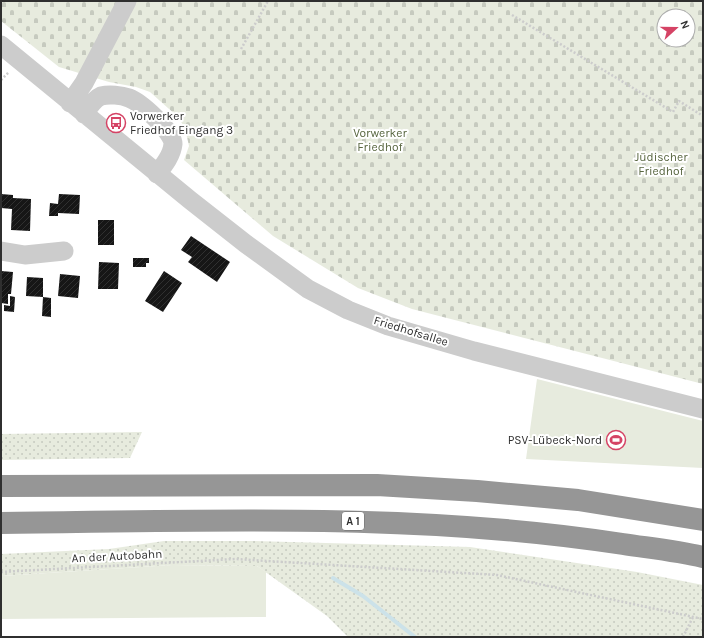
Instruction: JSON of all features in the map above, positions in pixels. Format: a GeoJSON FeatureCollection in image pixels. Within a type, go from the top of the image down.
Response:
{"type":"FeatureCollection","features":[{"type":"Feature","properties":{"kind":"highway"},"geometry":{"type":"LineString","coordinates":[[1,486],[377,484],[578,500],[703,520]]}},
{"type":"Feature","properties":{"kind":"highway","name":"A 1"},"geometry":{"type":"LineString","coordinates":[[1,523],[274,520],[376,522],[477,527],[578,537],[703,556]]}},
{"type":"Feature","properties":{"kind":"street"},"geometry":{"type":"LineString","coordinates":[[77,108],[84,83],[127,1]]}},
{"type":"Feature","properties":{"kind":"street","name":"Friedhofsallee"},"geometry":{"type":"LineString","coordinates":[[1,45],[246,244],[308,289],[348,310],[388,326],[703,409]]}},
{"type":"Feature","properties":{"kind":"street"},"geometry":{"type":"LineString","coordinates":[[77,108],[92,104],[101,96],[119,95],[130,98],[160,122],[169,133],[173,144],[167,161],[158,174]]}},
{"type":"Feature","properties":{"kind":"street"},"geometry":{"type":"LineString","coordinates":[[1,251],[25,255],[64,251]]}},
{"type":"Feature","properties":{"kind":"path"},"geometry":{"type":"LineString","coordinates":[[241,49],[268,1]]}},
{"type":"Feature","properties":{"kind":"path"},"geometry":{"type":"LineString","coordinates":[[512,16],[673,112],[679,101],[703,116]]}},
{"type":"Feature","properties":{"kind":"path","name":"An der Autobahn"},"geometry":{"type":"LineString","coordinates":[[1,572],[235,559],[497,575],[703,619]]}},
{"type":"Feature","properties":{"kind":"path"},"geometry":{"type":"LineString","coordinates":[[683,637],[692,617]]}},
{"type":"Feature","properties":{"kind":"green space","name":"Vorwerker Friedhof"},"geometry":{"type":"Polygon","coordinates":[[[1,1],[703,1],[703,384],[412,309],[358,288],[273,236],[184,160],[189,146],[185,128],[178,117],[150,92],[136,87],[109,82],[59,67],[1,21],[1,1]]]}},
{"type":"Feature","properties":{"kind":"green space","name":"PSV-Lübeck-Nord"},"geometry":{"type":"Polygon","coordinates":[[[537,379],[703,421],[703,468],[526,459],[537,379]]]}},
{"type":"Feature","properties":{"kind":"green space"},"geometry":{"type":"Polygon","coordinates":[[[142,432],[130,458],[1,460],[1,434],[142,432]]]}},
{"type":"Feature","properties":{"kind":"green space"},"geometry":{"type":"Polygon","coordinates":[[[164,541],[252,541],[470,547],[637,572],[703,585],[703,637],[348,637],[327,616],[257,566],[172,565],[1,576],[1,554],[109,549],[164,541]]]}},
{"type":"Feature","properties":{"kind":"green space"},"geometry":{"type":"Polygon","coordinates":[[[172,565],[257,566],[266,572],[266,617],[1,619],[1,576],[172,565]]]}},
{"type":"Feature","properties":{"kind":"building"},"geometry":{"type":"Polygon","coordinates":[[[1,194],[13,195],[13,198],[31,199],[30,231],[11,230],[12,209],[1,208],[1,194]]]}},
{"type":"Feature","properties":{"kind":"building"},"geometry":{"type":"Polygon","coordinates":[[[59,194],[80,195],[79,214],[58,213],[58,216],[49,216],[50,203],[58,204],[59,194]]]}},
{"type":"Feature","properties":{"kind":"building"},"geometry":{"type":"Polygon","coordinates":[[[98,220],[114,220],[114,245],[98,245],[98,220]]]}},
{"type":"Feature","properties":{"kind":"building"},"geometry":{"type":"Polygon","coordinates":[[[191,236],[230,262],[217,282],[188,262],[192,257],[181,250],[191,236]]]}},
{"type":"Feature","properties":{"kind":"building"},"geometry":{"type":"Polygon","coordinates":[[[133,258],[149,258],[149,263],[146,263],[146,267],[133,267],[133,258]]]}},
{"type":"Feature","properties":{"kind":"building"},"geometry":{"type":"Polygon","coordinates":[[[99,262],[119,263],[118,289],[98,289],[99,262]]]}},
{"type":"Feature","properties":{"kind":"building"},"geometry":{"type":"Polygon","coordinates":[[[1,271],[13,272],[11,294],[8,294],[8,304],[1,303],[1,271]]]}},
{"type":"Feature","properties":{"kind":"building"},"geometry":{"type":"Polygon","coordinates":[[[164,271],[182,283],[163,312],[145,301],[164,271]]]}},
{"type":"Feature","properties":{"kind":"building"},"geometry":{"type":"Polygon","coordinates":[[[60,274],[80,276],[78,298],[58,296],[60,274]]]}},
{"type":"Feature","properties":{"kind":"building"},"geometry":{"type":"Polygon","coordinates":[[[27,277],[43,278],[43,297],[26,296],[27,277]]]}},
{"type":"Feature","properties":{"kind":"building"},"geometry":{"type":"Polygon","coordinates":[[[10,296],[15,297],[14,312],[4,311],[4,305],[10,306],[10,296]]]}},
{"type":"Feature","properties":{"kind":"building"},"geometry":{"type":"Polygon","coordinates":[[[43,297],[51,298],[51,317],[42,316],[43,297]]]}},
{"type":"Feature","properties":{"kind":"waterway"},"geometry":{"type":"LineString","coordinates":[[333,578],[363,596],[415,637]]}},
{"type":"Feature","properties":{"kind":"place","name":"Vorwerker Friedhof Eingang 3"},"geometry":{"type":"Point","coordinates":[116,123]}},
{"type":"Feature","properties":{"kind":"place","name":"PSV-Lübeck-Nord"},"geometry":{"type":"Point","coordinates":[616,440]}},
{"type":"Feature","properties":{"kind":"park label","name":"Jüdischer Friedhof"},"geometry":{"type":"Point","coordinates":[661,164]}}]}
